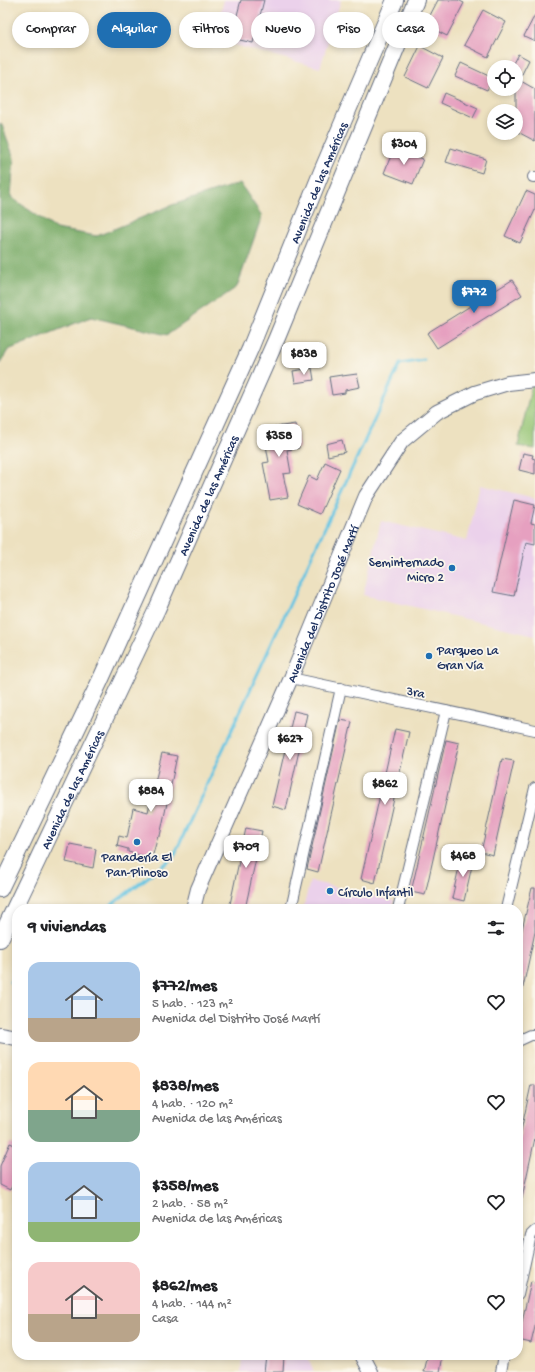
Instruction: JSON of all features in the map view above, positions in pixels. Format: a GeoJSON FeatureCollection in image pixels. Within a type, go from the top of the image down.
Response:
{"type":"FeatureCollection","features":[{"type":"Feature","properties":{"kind":"main road","name":"Avenida de las Américas"},"geometry":{"type":"LineString","coordinates":[[0,889],[100,681],[250,349],[319,178],[395,0]]}},
{"type":"Feature","properties":{"kind":"main road","name":"Avenida de las Américas"},"geometry":{"type":"LineString","coordinates":[[17,904],[157,609],[276,340],[416,0]]}},
{"type":"Feature","properties":{"kind":"main road","name":"Avenida del Distrito José Martí"},"geometry":{"type":"LineString","coordinates":[[194,904],[198,889],[291,678],[366,496],[402,441],[437,412],[475,393],[508,383],[535,380]]}},
{"type":"Feature","properties":{"kind":"main road","name":"Avenida de las Américas"},"geometry":{"type":"LineString","coordinates":[[0,939],[12,914]]}},
{"type":"Feature","properties":{"kind":"main road"},"geometry":{"type":"LineString","coordinates":[[0,1035],[12,1037]]}},
{"type":"Feature","properties":{"kind":"main road"},"geometry":{"type":"LineString","coordinates":[[365,1360],[371,1372]]}},
{"type":"Feature","properties":{"kind":"street","name":"3ra"},"geometry":{"type":"LineString","coordinates":[[291,678],[535,730]]}},
{"type":"Feature","properties":{"kind":"street"},"geometry":{"type":"LineString","coordinates":[[292,904],[340,688]]}},
{"type":"Feature","properties":{"kind":"street"},"geometry":{"type":"LineString","coordinates":[[399,904],[446,711]]}},
{"type":"Feature","properties":{"kind":"street"},"geometry":{"type":"LineString","coordinates":[[507,904],[535,788]]}},
{"type":"Feature","properties":{"kind":"street"},"geometry":{"type":"LineString","coordinates":[[523,1039],[535,1035]]}},
{"type":"Feature","properties":{"kind":"street"},"geometry":{"type":"LineString","coordinates":[[523,1271],[531,1235],[535,1231]]}},
{"type":"Feature","properties":{"kind":"street"},"geometry":{"type":"LineString","coordinates":[[501,1372],[503,1360]]}},
{"type":"Feature","properties":{"kind":"shaded area"},"geometry":{"type":"Polygon","coordinates":[[[224,0],[341,0],[337,12],[323,12],[323,48],[326,48],[320,68],[243,47],[243,12],[221,12],[224,0]]]}},
{"type":"Feature","properties":{"kind":"shaded area","name":"Seminternado Micro 2"},"geometry":{"type":"Polygon","coordinates":[[[480,485],[535,498],[535,635],[363,595],[381,521],[467,541],[480,485]]]}},
{"type":"Feature","properties":{"kind":"shaded area","name":"Círculo Infantil"},"geometry":{"type":"Polygon","coordinates":[[[310,881],[394,901],[393,904],[304,904],[310,881]]]}},
{"type":"Feature","properties":{"kind":"shaded area"},"geometry":{"type":"Polygon","coordinates":[[[242,1360],[309,1360],[314,1372],[241,1372],[242,1360]]]}},
{"type":"Feature","properties":{"kind":"green space"},"geometry":{"type":"Polygon","coordinates":[[[0,123],[14,158],[11,197],[56,229],[97,236],[172,205],[240,183],[262,216],[237,287],[167,335],[91,317],[8,350],[0,364],[0,123]]]}},
{"type":"Feature","properties":{"kind":"green space"},"geometry":{"type":"Polygon","coordinates":[[[532,384],[535,385],[535,449],[518,446],[532,384]]]}},
{"type":"Feature","properties":{"kind":"building"},"geometry":{"type":"Polygon","coordinates":[[[241,0],[264,0],[261,12],[251,12],[251,43],[243,41],[243,12],[238,12],[241,0]]]}},
{"type":"Feature","properties":{"kind":"building"},"geometry":{"type":"Polygon","coordinates":[[[438,0],[458,0],[464,3],[447,36],[439,32],[439,12],[432,12],[438,0]]]}},
{"type":"Feature","properties":{"kind":"building"},"geometry":{"type":"Polygon","coordinates":[[[483,10],[506,22],[488,57],[464,45],[483,10]]]}},
{"type":"Feature","properties":{"kind":"building"},"geometry":{"type":"Polygon","coordinates":[[[535,15],[535,41],[524,36],[535,15]]]}},
{"type":"Feature","properties":{"kind":"building"},"geometry":{"type":"Polygon","coordinates":[[[419,48],[424,48],[443,58],[428,88],[405,77],[419,48]]]}},
{"type":"Feature","properties":{"kind":"building"},"geometry":{"type":"Polygon","coordinates":[[[518,54],[529,60],[523,72],[523,60],[515,60],[518,54]]]}},
{"type":"Feature","properties":{"kind":"building"},"geometry":{"type":"Polygon","coordinates":[[[461,63],[487,75],[487,90],[455,76],[461,63]]]}},
{"type":"Feature","properties":{"kind":"building"},"geometry":{"type":"Polygon","coordinates":[[[523,82],[535,89],[535,141],[523,135],[523,104],[516,104],[516,96],[523,96],[523,82]]]}},
{"type":"Feature","properties":{"kind":"building"},"geometry":{"type":"Polygon","coordinates":[[[444,93],[478,108],[473,118],[440,103],[444,93]]]}},
{"type":"Feature","properties":{"kind":"building"},"geometry":{"type":"Polygon","coordinates":[[[394,148],[423,159],[413,184],[384,173],[394,148]]]}},
{"type":"Feature","properties":{"kind":"building"},"geometry":{"type":"Polygon","coordinates":[[[451,148],[486,159],[482,173],[446,162],[451,148]]]}},
{"type":"Feature","properties":{"kind":"building"},"geometry":{"type":"Polygon","coordinates":[[[526,191],[535,195],[535,210],[520,243],[505,236],[526,191]]]}},
{"type":"Feature","properties":{"kind":"building"},"geometry":{"type":"Polygon","coordinates":[[[512,280],[522,295],[437,348],[427,333],[512,280]]]}},
{"type":"Feature","properties":{"kind":"building"},"geometry":{"type":"Polygon","coordinates":[[[312,368],[314,380],[295,383],[293,371],[312,368]]]}},
{"type":"Feature","properties":{"kind":"building"},"geometry":{"type":"Polygon","coordinates":[[[357,374],[360,387],[345,390],[345,393],[332,395],[329,377],[357,374]]]}},
{"type":"Feature","properties":{"kind":"building"},"geometry":{"type":"Polygon","coordinates":[[[295,424],[299,448],[287,450],[291,473],[283,474],[288,497],[270,500],[263,463],[269,462],[263,429],[295,424]]]}},
{"type":"Feature","properties":{"kind":"building"},"geometry":{"type":"Polygon","coordinates":[[[342,440],[345,452],[328,456],[326,444],[342,440]]]}},
{"type":"Feature","properties":{"kind":"building"},"geometry":{"type":"Polygon","coordinates":[[[523,453],[533,455],[532,458],[535,459],[535,474],[519,470],[523,453]]]}},
{"type":"Feature","properties":{"kind":"building"},"geometry":{"type":"Polygon","coordinates":[[[325,462],[340,469],[320,514],[297,504],[309,476],[317,480],[325,462]]]}},
{"type":"Feature","properties":{"kind":"building"},"geometry":{"type":"Polygon","coordinates":[[[514,500],[535,505],[531,523],[535,524],[535,544],[526,542],[514,596],[493,592],[514,500]]]}},
{"type":"Feature","properties":{"kind":"building"},"geometry":{"type":"Polygon","coordinates":[[[294,711],[307,714],[286,810],[272,806],[294,711]]]}},
{"type":"Feature","properties":{"kind":"building"},"geometry":{"type":"Polygon","coordinates":[[[340,720],[352,722],[318,872],[307,869],[340,720]]]}},
{"type":"Feature","properties":{"kind":"building"},"geometry":{"type":"Polygon","coordinates":[[[395,729],[409,732],[375,883],[361,879],[395,729]]]}},
{"type":"Feature","properties":{"kind":"building"},"geometry":{"type":"Polygon","coordinates":[[[446,740],[459,743],[425,895],[411,892],[446,740]]]}},
{"type":"Feature","properties":{"kind":"building"},"geometry":{"type":"Polygon","coordinates":[[[162,753],[177,756],[160,836],[158,836],[152,858],[128,852],[128,849],[117,846],[119,836],[127,838],[133,808],[148,812],[162,753]]]}},
{"type":"Feature","properties":{"kind":"building"},"geometry":{"type":"Polygon","coordinates":[[[502,759],[514,761],[493,855],[481,852],[502,759]]]}},
{"type":"Feature","properties":{"kind":"building"},"geometry":{"type":"Polygon","coordinates":[[[246,828],[262,831],[246,904],[230,904],[246,828]]]}},
{"type":"Feature","properties":{"kind":"building"},"geometry":{"type":"Polygon","coordinates":[[[70,844],[96,849],[93,868],[66,862],[70,844]]]}},
{"type":"Feature","properties":{"kind":"building"},"geometry":{"type":"Polygon","coordinates":[[[462,854],[474,857],[464,901],[452,898],[462,854]]]}},
{"type":"Feature","properties":{"kind":"building"},"geometry":{"type":"Polygon","coordinates":[[[532,888],[535,888],[535,932],[523,987],[523,925],[532,888]]]}},
{"type":"Feature","properties":{"kind":"building"},"geometry":{"type":"Polygon","coordinates":[[[531,1085],[535,1085],[535,1138],[523,1193],[523,1122],[531,1085]]]}},
{"type":"Feature","properties":{"kind":"building"},"geometry":{"type":"Polygon","coordinates":[[[10,1143],[12,1144],[12,1186],[10,1190],[0,1185],[0,1166],[10,1143]]]}},
{"type":"Feature","properties":{"kind":"building"},"geometry":{"type":"Polygon","coordinates":[[[531,1281],[535,1282],[535,1327],[531,1343],[523,1341],[523,1317],[531,1281]]]}},
{"type":"Feature","properties":{"kind":"building"},"geometry":{"type":"Polygon","coordinates":[[[265,1360],[284,1360],[283,1372],[264,1372],[265,1360]]]}},
{"type":"Feature","properties":{"kind":"building"},"geometry":{"type":"Polygon","coordinates":[[[427,1360],[442,1360],[440,1372],[424,1372],[427,1360]]]}},
{"type":"Feature","properties":{"kind":"waterway"},"geometry":{"type":"LineString","coordinates":[[113,904],[173,858],[400,364],[424,360]]}},
{"type":"Feature","properties":{"kind":"place","name":"Seminternado Micro 2"},"geometry":{"type":"Point","coordinates":[452,568]}},
{"type":"Feature","properties":{"kind":"place","name":"Parqueo La Gran Vía"},"geometry":{"type":"Point","coordinates":[429,656]}},
{"type":"Feature","properties":{"kind":"place","name":"Panadería El Pan-Plinoso"},"geometry":{"type":"Point","coordinates":[137,842]}},
{"type":"Feature","properties":{"kind":"place","name":"Círculo Infantil"},"geometry":{"type":"Point","coordinates":[330,891]}}]}
